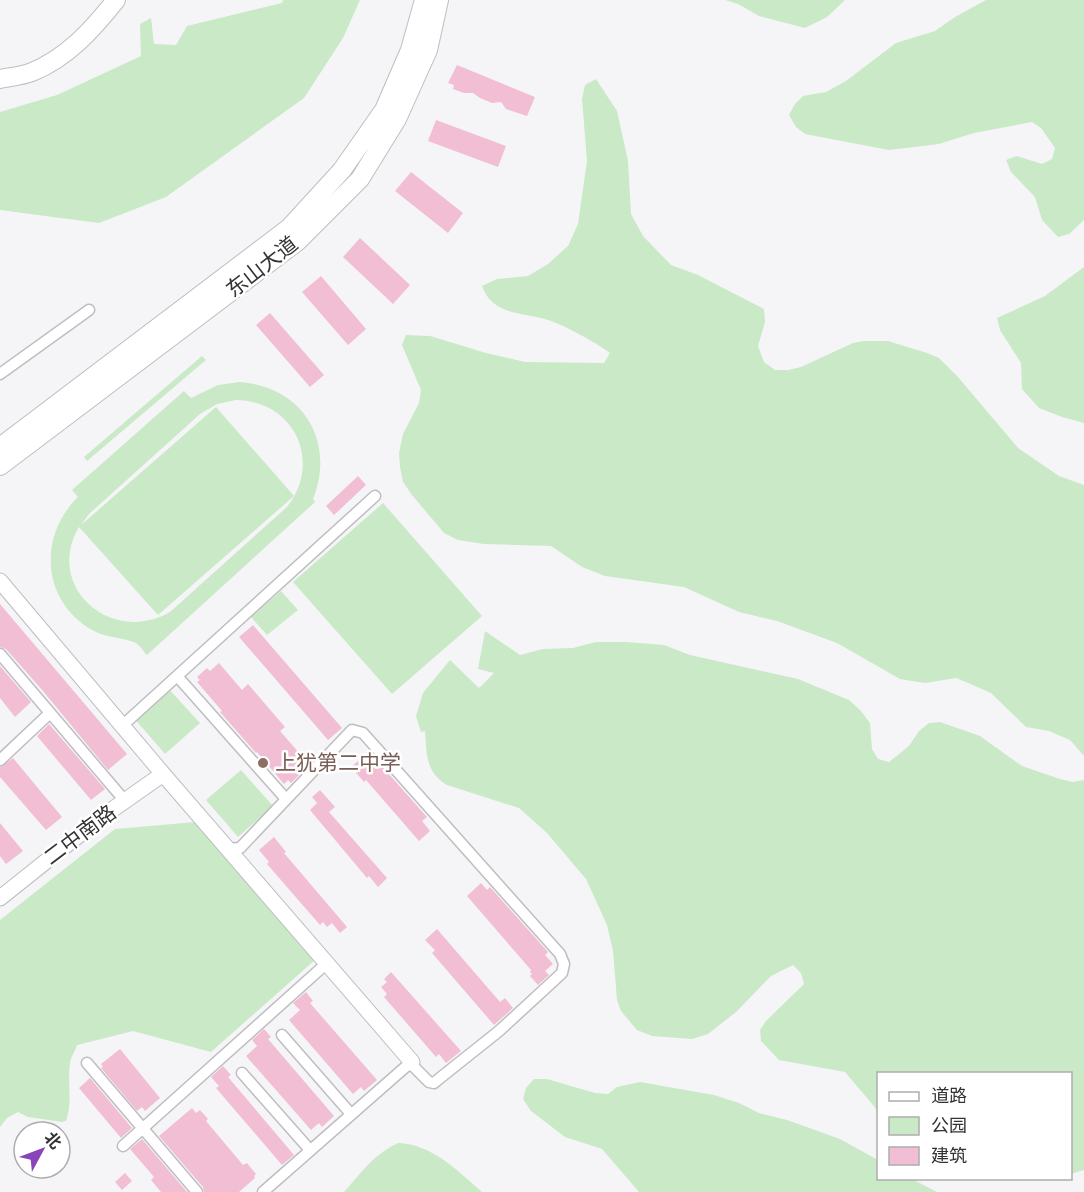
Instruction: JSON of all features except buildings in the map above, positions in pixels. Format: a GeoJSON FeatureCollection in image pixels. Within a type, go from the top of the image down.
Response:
{"type":"FeatureCollection","features":[{"type":"Feature","properties":{"kind":"main road"},"geometry":{"type":"LineString","coordinates":[[0,79],[31,73],[58,59],[84,38],[116,0]]}},
{"type":"Feature","properties":{"kind":"main road","name":"东山大道"},"geometry":{"type":"LineString","coordinates":[[0,447],[289,228],[342,170],[384,110],[410,51],[424,0]]}},
{"type":"Feature","properties":{"kind":"main road","name":"东山大道"},"geometry":{"type":"LineString","coordinates":[[0,466],[298,241],[360,179],[397,119],[428,50],[439,0]]}},
{"type":"Feature","properties":{"kind":"street"},"geometry":{"type":"LineString","coordinates":[[0,374],[89,310]]}},
{"type":"Feature","properties":{"kind":"street"},"geometry":{"type":"LineString","coordinates":[[122,726],[375,496]]}},
{"type":"Feature","properties":{"kind":"street"},"geometry":{"type":"LineString","coordinates":[[0,581],[227,849],[429,1082],[434,1083],[499,1031],[562,973],[564,964],[560,954],[363,733],[352,730],[240,848],[227,849]]}},
{"type":"Feature","properties":{"kind":"street"},"geometry":{"type":"LineString","coordinates":[[0,654],[125,801]]}},
{"type":"Feature","properties":{"kind":"street"},"geometry":{"type":"LineString","coordinates":[[177,676],[286,799]]}},
{"type":"Feature","properties":{"kind":"street"},"geometry":{"type":"LineString","coordinates":[[0,760],[50,713]]}},
{"type":"Feature","properties":{"kind":"street","name":"二中南路"},"geometry":{"type":"LineString","coordinates":[[0,898],[99,819],[163,774]]}},
{"type":"Feature","properties":{"kind":"street"},"geometry":{"type":"LineString","coordinates":[[123,1146],[327,963]]}},
{"type":"Feature","properties":{"kind":"street"},"geometry":{"type":"LineString","coordinates":[[282,1035],[351,1114]]}},
{"type":"Feature","properties":{"kind":"street"},"geometry":{"type":"LineString","coordinates":[[87,1063],[197,1192]]}},
{"type":"Feature","properties":{"kind":"street"},"geometry":{"type":"LineString","coordinates":[[263,1192],[411,1063]]}},
{"type":"Feature","properties":{"kind":"street"},"geometry":{"type":"LineString","coordinates":[[242,1073],[310,1150]]}},
{"type":"Feature","properties":{"kind":"green space"},"geometry":{"type":"Polygon","coordinates":[[[283,0],[360,0],[343,38],[304,98],[166,197],[99,223],[0,210],[0,112],[57,95],[141,56],[140,24],[151,18],[154,44],[176,45],[187,26],[282,3],[283,0]]]}},
{"type":"Feature","properties":{"kind":"green space"},"geometry":{"type":"Polygon","coordinates":[[[725,0],[845,0],[827,17],[805,28],[759,16],[738,4],[725,0]]]}},
{"type":"Feature","properties":{"kind":"green space"},"geometry":{"type":"Polygon","coordinates":[[[986,0],[1084,0],[1084,220],[1069,234],[1058,237],[1042,220],[1035,197],[1011,172],[1006,160],[1017,156],[1042,164],[1052,159],[1055,148],[1041,128],[1032,122],[974,133],[939,144],[889,150],[805,134],[796,127],[789,115],[803,96],[826,92],[846,81],[896,43],[935,31],[986,0]]]}},
{"type":"Feature","properties":{"kind":"green space"},"geometry":{"type":"Polygon","coordinates":[[[596,79],[617,111],[628,161],[631,214],[643,236],[671,265],[698,275],[764,309],[765,322],[758,346],[764,362],[775,370],[788,370],[801,367],[853,343],[864,341],[888,341],[927,353],[939,358],[958,377],[1018,448],[1059,476],[1084,485],[1084,756],[1070,740],[1049,731],[1026,727],[991,693],[956,678],[925,683],[900,679],[837,643],[777,621],[739,612],[684,587],[605,576],[582,567],[551,546],[484,544],[458,540],[444,533],[412,495],[403,482],[399,453],[403,434],[419,403],[421,390],[402,345],[406,335],[430,336],[525,362],[604,363],[610,353],[555,322],[501,308],[493,303],[482,286],[497,279],[528,276],[548,264],[568,246],[578,224],[587,161],[582,99],[585,85],[596,79]]]}},
{"type":"Feature","properties":{"kind":"green space"},"geometry":{"type":"Polygon","coordinates":[[[1084,267],[1084,423],[1039,408],[1022,389],[1021,363],[1000,330],[997,318],[1045,296],[1084,267]]]}},
{"type":"Feature","properties":{"kind":"green space"},"geometry":{"type":"Polygon","coordinates":[[[202,356],[206,360],[87,461],[84,457],[202,356]]]}},
{"type":"Feature","properties":{"kind":"green space"},"geometry":{"type":"Polygon","coordinates":[[[240,382],[262,386],[281,394],[297,406],[309,421],[317,438],[320,457],[319,478],[313,499],[315,502],[147,655],[134,642],[94,631],[77,619],[64,604],[55,587],[51,569],[51,550],[56,531],[65,513],[78,497],[72,490],[184,391],[191,398],[218,385],[240,382]],[[236,400],[217,404],[200,414],[89,514],[81,525],[216,407],[294,496],[302,471],[302,453],[297,437],[287,422],[274,411],[256,403],[236,400]],[[293,497],[158,615],[79,527],[70,549],[70,570],[77,589],[89,604],[106,616],[126,621],[147,621],[170,612],[287,507],[293,497]]]}},
{"type":"Feature","properties":{"kind":"green space"},"geometry":{"type":"Polygon","coordinates":[[[383,503],[482,616],[392,694],[293,582],[383,503]]]}},
{"type":"Feature","properties":{"kind":"green space"},"geometry":{"type":"Polygon","coordinates":[[[281,591],[298,610],[267,635],[251,617],[281,591]]]}},
{"type":"Feature","properties":{"kind":"green space"},"geometry":{"type":"Polygon","coordinates":[[[485,631],[520,655],[543,649],[573,648],[596,642],[664,645],[690,655],[798,679],[849,700],[870,723],[872,749],[878,759],[889,762],[909,746],[919,731],[929,723],[940,722],[980,736],[1022,766],[1073,782],[1084,780],[1084,1170],[1072,1174],[1072,1072],[877,1072],[877,1110],[845,1072],[779,1060],[761,1041],[760,1030],[766,1021],[804,984],[801,973],[793,965],[771,976],[736,1012],[708,1034],[692,1039],[652,1036],[637,1030],[621,1011],[617,1000],[613,951],[607,925],[586,879],[547,833],[519,808],[447,785],[435,774],[428,762],[425,731],[421,732],[416,716],[423,693],[450,660],[479,688],[494,673],[478,669],[485,631]]]}},
{"type":"Feature","properties":{"kind":"green space"},"geometry":{"type":"Polygon","coordinates":[[[167,687],[200,723],[165,754],[133,717],[167,687]]]}},
{"type":"Feature","properties":{"kind":"green space"},"geometry":{"type":"Polygon","coordinates":[[[241,770],[273,806],[238,837],[206,800],[241,770]]]}},
{"type":"Feature","properties":{"kind":"green space"},"geometry":{"type":"Polygon","coordinates":[[[196,822],[316,959],[211,1052],[133,1031],[77,1045],[70,1063],[69,1107],[66,1120],[28,1117],[18,1112],[7,1118],[0,1127],[0,920],[115,829],[196,822]]]}},
{"type":"Feature","properties":{"kind":"green space"},"geometry":{"type":"Polygon","coordinates":[[[534,1079],[547,1079],[595,1093],[608,1094],[617,1087],[640,1082],[714,1095],[739,1103],[759,1113],[787,1120],[840,1139],[877,1159],[877,1180],[914,1180],[937,1192],[639,1192],[602,1149],[565,1137],[531,1111],[523,1099],[526,1088],[534,1079]]]}},
{"type":"Feature","properties":{"kind":"green space"},"geometry":{"type":"Polygon","coordinates":[[[398,1143],[433,1153],[482,1192],[344,1192],[375,1158],[398,1143]]]}},
{"type":"Feature","properties":{"kind":"place","name":"上犹第二中学"},"geometry":{"type":"Point","coordinates":[263,763]}}]}
